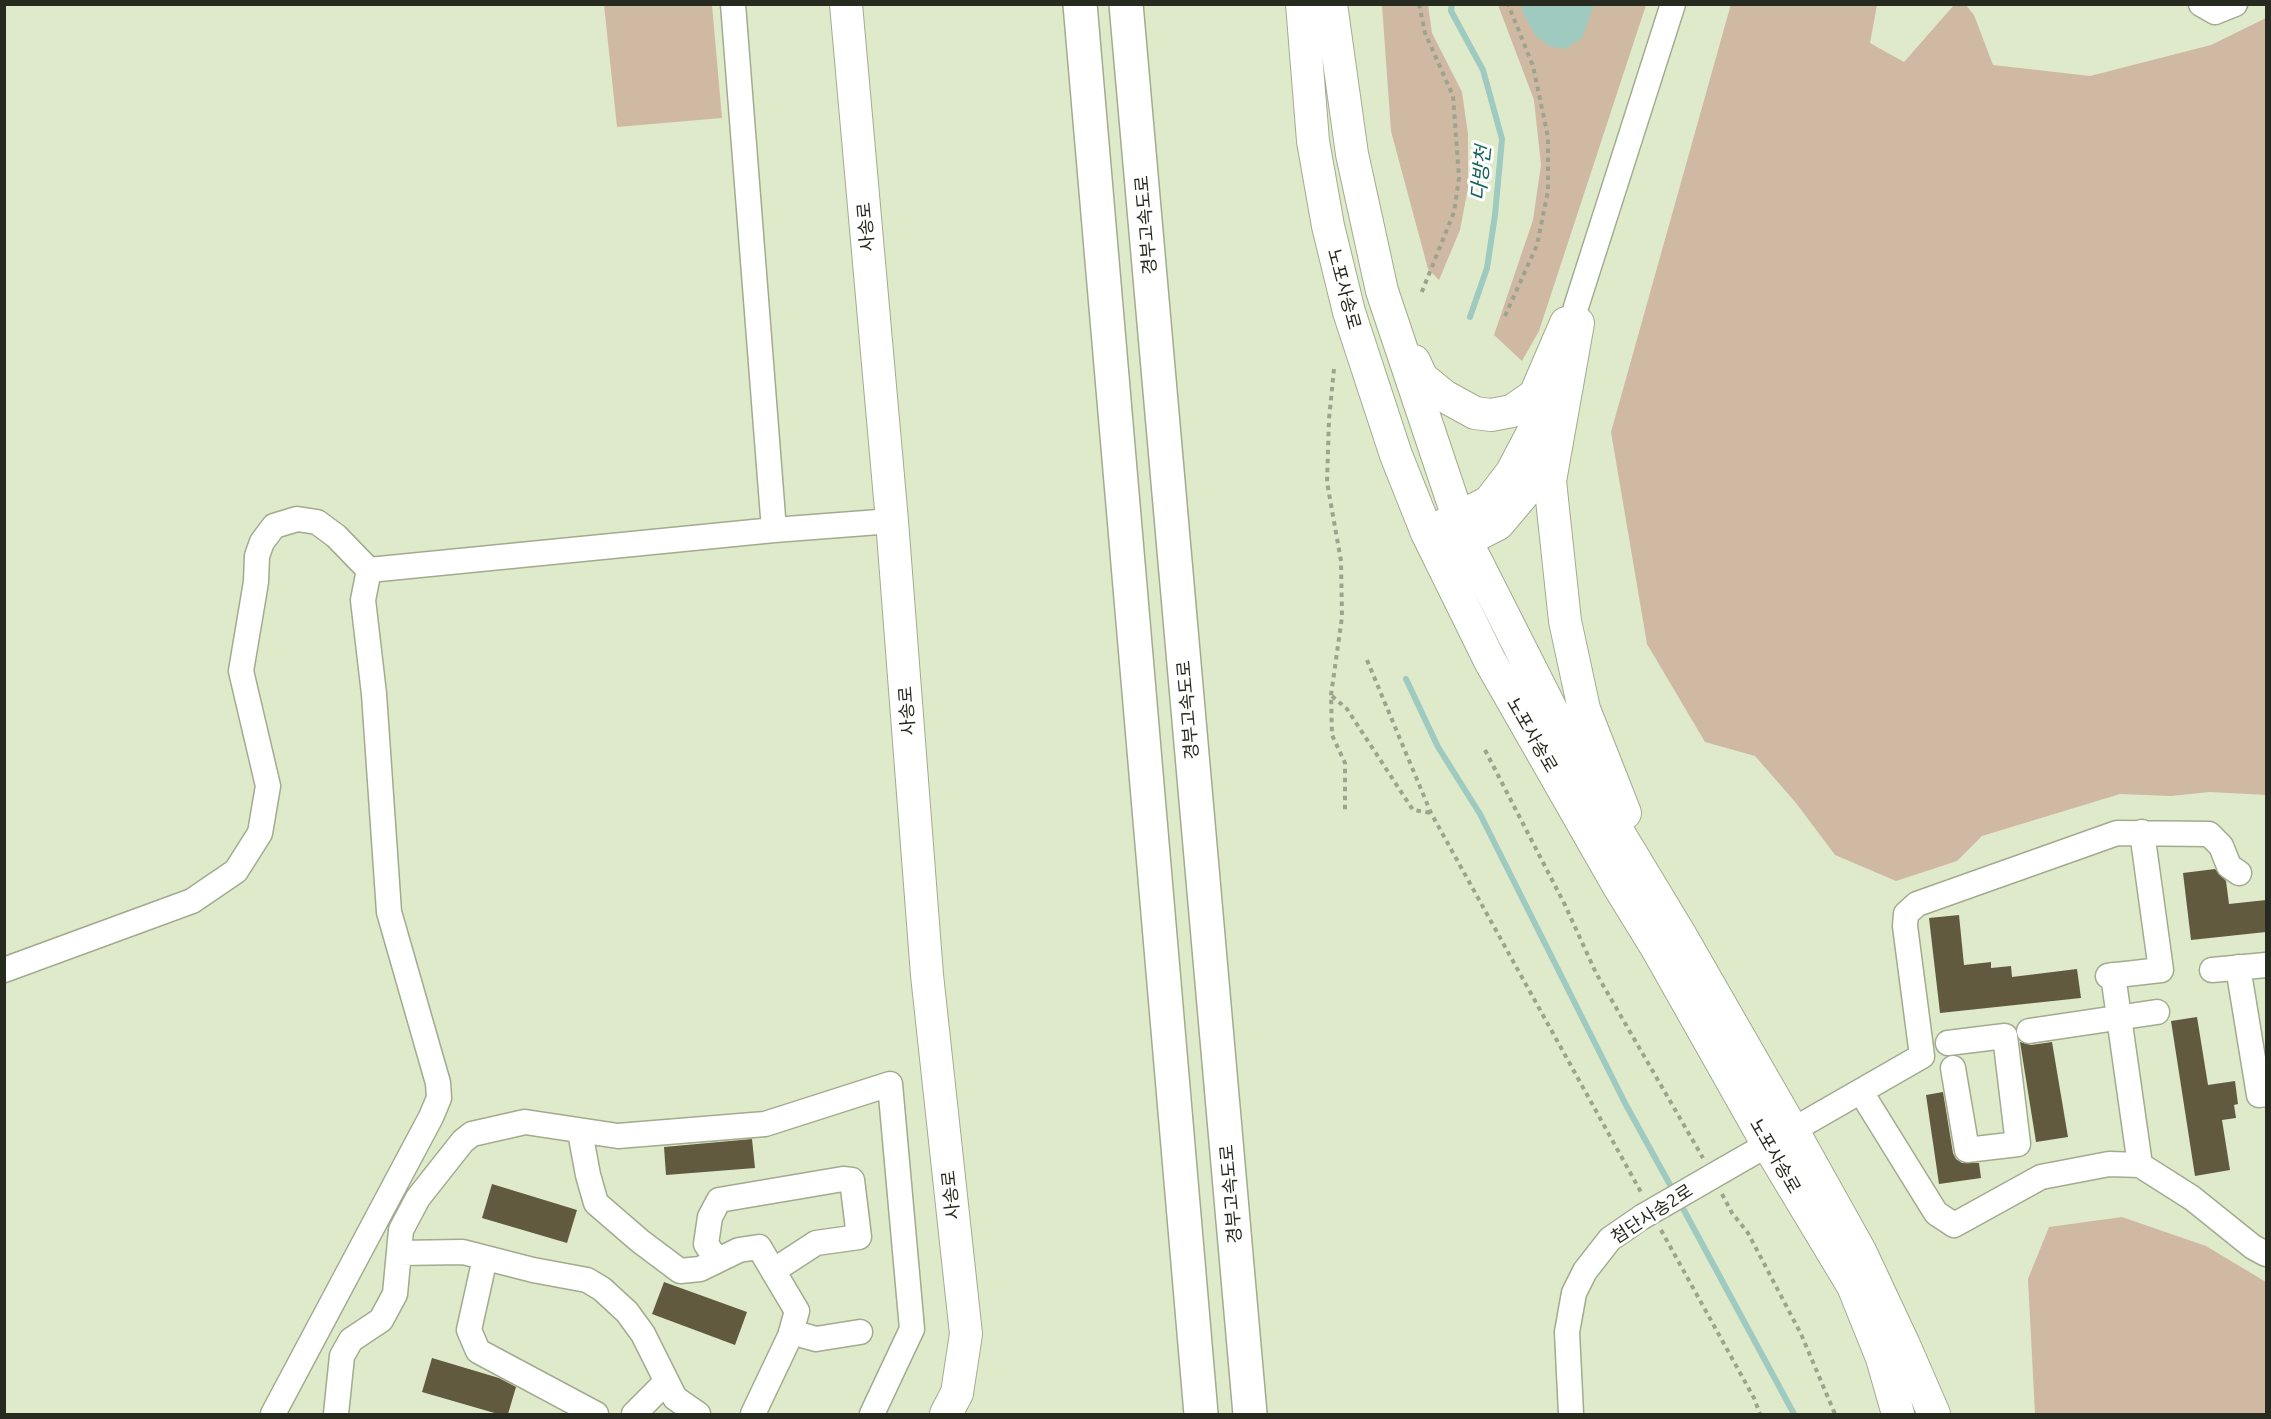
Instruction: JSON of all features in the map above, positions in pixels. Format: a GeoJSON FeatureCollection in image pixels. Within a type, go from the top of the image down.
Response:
{"type":"FeatureCollection","features":[{"type":"Feature","properties":{"kind":"highway"},"geometry":{"type":"LineString","coordinates":[[1080,4],[1201,1414]]}},
{"type":"Feature","properties":{"kind":"highway","name":"경부고속도로"},"geometry":{"type":"LineString","coordinates":[[1126,4],[1250,1414]]}},
{"type":"Feature","properties":{"kind":"main road","name":"사송로"},"geometry":{"type":"LineString","coordinates":[[846,4],[892,521],[927,975],[966,1334],[957,1393],[946,1414]]}},
{"type":"Feature","properties":{"kind":"main road","name":"노포사송로"},"geometry":{"type":"LineString","coordinates":[[1302,4],[1313,141],[1328,226],[1349,312],[1396,455],[1432,544],[1490,661],[1617,885],[1781,1138],[1860,1251],[1934,1414]]}},
{"type":"Feature","properties":{"kind":"main road","name":"노포사송로"},"geometry":{"type":"LineString","coordinates":[[1331,4],[1352,154],[1382,291],[1424,412],[1461,531],[1588,782],[1656,895],[1781,1138],[1853,1286],[1882,1358],[1898,1414]]}},
{"type":"Feature","properties":{"kind":"main road"},"geometry":{"type":"LineString","coordinates":[[1388,309],[1422,378],[1444,396],[1474,413],[1491,415],[1512,411],[1535,395],[1574,316]]}},
{"type":"Feature","properties":{"kind":"main road"},"geometry":{"type":"LineString","coordinates":[[1432,544],[1461,531],[1498,524],[1525,492],[1546,452],[1574,316]]}},
{"type":"Feature","properties":{"kind":"main road"},"geometry":{"type":"LineString","coordinates":[[1574,316],[1550,481],[1565,621],[1584,709],[1656,895]]}},
{"type":"Feature","properties":{"kind":"street"},"geometry":{"type":"LineString","coordinates":[[733,4],[774,530]]}},
{"type":"Feature","properties":{"kind":"street"},"geometry":{"type":"LineString","coordinates":[[1574,316],[1673,4]]}},
{"type":"Feature","properties":{"kind":"street"},"geometry":{"type":"LineString","coordinates":[[2201,4],[2215,12],[2235,4]]}},
{"type":"Feature","properties":{"kind":"street"},"geometry":{"type":"LineString","coordinates":[[4,970],[192,901],[236,871],[260,833],[268,786],[241,671],[256,582],[257,556],[262,542],[274,526],[297,519],[317,522],[336,536],[369,570]]}},
{"type":"Feature","properties":{"kind":"street"},"geometry":{"type":"LineString","coordinates":[[369,570],[774,530],[892,521]]}},
{"type":"Feature","properties":{"kind":"street"},"geometry":{"type":"LineString","coordinates":[[273,1414],[431,1118],[439,1098],[438,1083],[388,912],[374,694],[363,600],[369,570]]}},
{"type":"Feature","properties":{"kind":"street"},"geometry":{"type":"LineString","coordinates":[[2140,1165],[2120,1019],[2111,976],[2161,970],[2142,832]]}},
{"type":"Feature","properties":{"kind":"street"},"geometry":{"type":"LineString","coordinates":[[1953,1068],[1948,1073],[1936,1073],[1922,1056],[1905,926],[1906,914],[1917,904],[2117,833],[2210,834],[2221,846],[2229,866],[2238,873]]}},
{"type":"Feature","properties":{"kind":"street"},"geometry":{"type":"LineString","coordinates":[[2212,970],[2266,965]]}},
{"type":"Feature","properties":{"kind":"street"},"geometry":{"type":"LineString","coordinates":[[2238,968],[2259,1095],[2266,1094]]}},
{"type":"Feature","properties":{"kind":"street"},"geometry":{"type":"LineString","coordinates":[[2029,1031],[2157,1012]]}},
{"type":"Feature","properties":{"kind":"street"},"geometry":{"type":"LineString","coordinates":[[1919,1028],[1948,1043],[2005,1036],[2018,1144],[1967,1150],[1948,1043]]}},
{"type":"Feature","properties":{"kind":"street","name":"첨단사송2로"},"geometry":{"type":"LineString","coordinates":[[1571,1414],[1566,1332],[1574,1293],[1585,1271],[1610,1239],[1716,1172],[1781,1138],[1922,1056]]}},
{"type":"Feature","properties":{"kind":"street"},"geometry":{"type":"LineString","coordinates":[[336,1414],[342,1356],[351,1340],[381,1320],[395,1294],[401,1230],[418,1198],[472,1134],[525,1122],[618,1136],[765,1124],[890,1084],[912,1329],[872,1414]]}},
{"type":"Feature","properties":{"kind":"street"},"geometry":{"type":"LineString","coordinates":[[1861,1092],[1936,1213],[1954,1225],[2041,1176],[2109,1164],[2140,1165],[2192,1198],[2253,1247],[2266,1254]]}},
{"type":"Feature","properties":{"kind":"street"},"geometry":{"type":"LineString","coordinates":[[580,1131],[596,1203],[640,1241],[680,1271],[700,1269],[739,1250],[759,1246],[797,1311],[791,1332],[753,1414]]}},
{"type":"Feature","properties":{"kind":"street"},"geometry":{"type":"LineString","coordinates":[[717,1260],[706,1244],[710,1217],[719,1200],[843,1179],[852,1180],[860,1237],[816,1244],[773,1271]]}},
{"type":"Feature","properties":{"kind":"street"},"geometry":{"type":"LineString","coordinates":[[399,1253],[464,1252],[533,1270],[587,1280],[602,1289],[627,1312],[643,1334],[675,1398],[698,1414]]}},
{"type":"Feature","properties":{"kind":"street"},"geometry":{"type":"LineString","coordinates":[[485,1258],[470,1330],[478,1351],[596,1414]]}},
{"type":"Feature","properties":{"kind":"street"},"geometry":{"type":"LineString","coordinates":[[791,1332],[816,1339],[860,1332]]}},
{"type":"Feature","properties":{"kind":"street"},"geometry":{"type":"LineString","coordinates":[[634,1414],[666,1382]]}},
{"type":"Feature","properties":{"kind":"path"},"geometry":{"type":"LineString","coordinates":[[1419,4],[1425,33],[1453,96],[1459,178],[1454,212],[1421,294]]}},
{"type":"Feature","properties":{"kind":"path"},"geometry":{"type":"LineString","coordinates":[[1505,316],[1537,245],[1548,191],[1548,137],[1533,66],[1508,4]]}},
{"type":"Feature","properties":{"kind":"path"},"geometry":{"type":"LineString","coordinates":[[1334,369],[1329,419],[1327,482],[1341,561],[1342,617],[1331,695],[1332,735],[1345,763],[1345,812]]}},
{"type":"Feature","properties":{"kind":"path"},"geometry":{"type":"LineString","coordinates":[[1366,660],[1431,813],[1634,1177]]}},
{"type":"Feature","properties":{"kind":"path"},"geometry":{"type":"LineString","coordinates":[[1331,695],[1347,709],[1413,810],[1431,813]]}},
{"type":"Feature","properties":{"kind":"path"},"geometry":{"type":"LineString","coordinates":[[1485,750],[1565,905],[1596,973],[1716,1172],[1732,1213],[1748,1233],[1801,1334],[1835,1414]]}},
{"type":"Feature","properties":{"kind":"path"},"geometry":{"type":"LineString","coordinates":[[1669,1245],[1754,1398],[1760,1414]]}},
{"type":"Feature","properties":{"kind":"shaded area"},"geometry":{"type":"Polygon","coordinates":[[[1731,4],[1877,5],[1870,43],[1904,62],[1954,5],[1966,5],[1974,15],[1993,65],[2090,76],[2211,45],[2266,18],[2266,795],[2210,792],[2171,796],[2120,794],[1982,836],[1957,861],[1896,881],[1835,855],[1796,803],[1755,756],[1705,742],[1647,644],[1611,432],[1731,4]]]}},
{"type":"Feature","properties":{"kind":"shaded area"},"geometry":{"type":"Polygon","coordinates":[[[604,5],[712,5],[722,118],[617,127],[604,5]]]}},
{"type":"Feature","properties":{"kind":"shaded area"},"geometry":{"type":"Polygon","coordinates":[[[1382,5],[1428,5],[1432,33],[1462,92],[1468,134],[1468,188],[1460,230],[1439,280],[1428,269],[1391,131],[1382,5]]]}},
{"type":"Feature","properties":{"kind":"shaded area"},"geometry":{"type":"Polygon","coordinates":[[[1498,5],[1646,5],[1539,331],[1522,361],[1494,335],[1533,220],[1541,165],[1534,100],[1498,5]]]}},
{"type":"Feature","properties":{"kind":"shaded area"},"geometry":{"type":"Polygon","coordinates":[[[2122,1217],[2206,1246],[2266,1282],[2266,1414],[2035,1414],[2028,1279],[2049,1227],[2122,1217]]]}},
{"type":"Feature","properties":{"kind":"water"},"geometry":{"type":"Polygon","coordinates":[[[1522,4],[1594,5],[1582,38],[1565,49],[1549,46],[1535,35],[1523,13],[1522,4]]]}},
{"type":"Feature","properties":{"kind":"building"},"geometry":{"type":"Polygon","coordinates":[[[2215,869],[2226,881],[2229,904],[2266,900],[2266,932],[2191,940],[2183,873],[2215,869]]]}},
{"type":"Feature","properties":{"kind":"building"},"geometry":{"type":"Polygon","coordinates":[[[1959,915],[1964,965],[1991,962],[1991,968],[2011,966],[2012,977],[2077,969],[2081,998],[1940,1013],[1929,918],[1959,915]]]}},
{"type":"Feature","properties":{"kind":"building"},"geometry":{"type":"Polygon","coordinates":[[[2197,1017],[2208,1085],[2235,1081],[2238,1104],[2234,1105],[2236,1118],[2222,1120],[2230,1170],[2195,1176],[2171,1021],[2197,1017]]]}},
{"type":"Feature","properties":{"kind":"building"},"geometry":{"type":"Polygon","coordinates":[[[2020,1042],[2031,1045],[2052,1042],[2068,1137],[2036,1142],[2020,1042]]]}},
{"type":"Feature","properties":{"kind":"building"},"geometry":{"type":"Polygon","coordinates":[[[1943,1092],[1953,1153],[1962,1163],[1979,1163],[1981,1178],[1939,1184],[1926,1095],[1943,1092]]]}},
{"type":"Feature","properties":{"kind":"building"},"geometry":{"type":"Polygon","coordinates":[[[752,1139],[755,1168],[666,1175],[664,1147],[752,1139]]]}},
{"type":"Feature","properties":{"kind":"building"},"geometry":{"type":"Polygon","coordinates":[[[492,1184],[577,1210],[567,1243],[482,1218],[492,1184]]]}},
{"type":"Feature","properties":{"kind":"building"},"geometry":{"type":"Polygon","coordinates":[[[664,1282],[747,1312],[735,1345],[652,1314],[664,1282]]]}},
{"type":"Feature","properties":{"kind":"building"},"geometry":{"type":"Polygon","coordinates":[[[432,1358],[499,1378],[516,1387],[508,1414],[498,1414],[422,1392],[432,1358]]]}},
{"type":"Feature","properties":{"kind":"waterway","name":"다방천"},"geometry":{"type":"LineString","coordinates":[[1452,4],[1451,11],[1483,70],[1502,139],[1495,215],[1487,268],[1470,317]]}},
{"type":"Feature","properties":{"kind":"waterway"},"geometry":{"type":"LineString","coordinates":[[1406,679],[1438,747],[1480,814],[1626,1105],[1674,1192]]}},
{"type":"Feature","properties":{"kind":"waterway"},"geometry":{"type":"LineString","coordinates":[[1679,1201],[1794,1414]]}}]}
